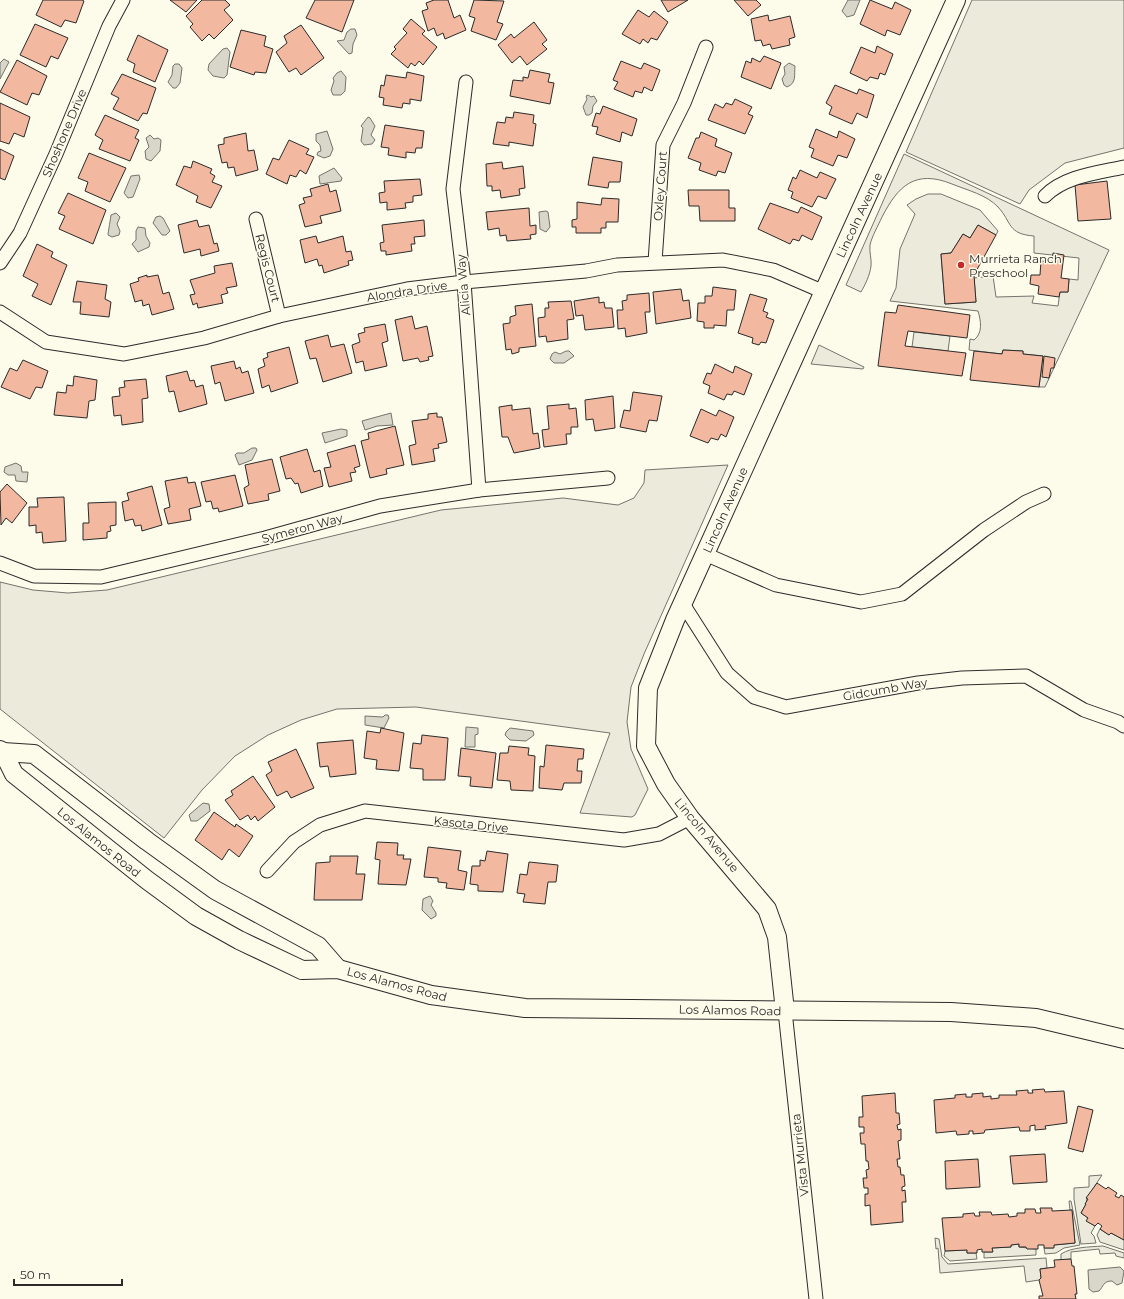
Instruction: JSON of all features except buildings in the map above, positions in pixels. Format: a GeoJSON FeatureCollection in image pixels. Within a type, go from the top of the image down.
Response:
{"type":"FeatureCollection","features":[{"type":"Feature","properties":{"kind":"main road","name":"Lincoln Avenue"},"geometry":{"type":"LineString","coordinates":[[785,1011],[778,938],[767,909],[690,818],[666,784],[646,746],[648,688],[705,554],[956,0]]}},
{"type":"Feature","properties":{"kind":"main road","name":"Los Alamos Road"},"geometry":{"type":"LineString","coordinates":[[2,751],[34,754],[147,841],[215,890],[318,946],[338,968]]}},
{"type":"Feature","properties":{"kind":"main road","name":"Los Alamos Road"},"geometry":{"type":"LineString","coordinates":[[2,751],[14,774],[147,880],[196,916],[239,940],[302,970],[338,968],[431,995],[525,1008],[951,1012],[1036,1018],[1124,1040]]}},
{"type":"Feature","properties":{"kind":"street","name":"Shoshone Drive"},"geometry":{"type":"LineString","coordinates":[[0,264],[20,233],[56,154],[109,26],[123,0]]}},
{"type":"Feature","properties":{"kind":"street","name":"Oxley Court"},"geometry":{"type":"LineString","coordinates":[[655,262],[663,145],[684,103],[706,46]]}},
{"type":"Feature","properties":{"kind":"street","name":"Alicia Way"},"geometry":{"type":"LineString","coordinates":[[466,82],[454,189],[464,282],[479,490]]}},
{"type":"Feature","properties":{"kind":"street"},"geometry":{"type":"LineString","coordinates":[[1045,196],[1053,188],[1067,180],[1124,167]]}},
{"type":"Feature","properties":{"kind":"street","name":"Regis Court"},"geometry":{"type":"LineString","coordinates":[[256,220],[279,316]]}},
{"type":"Feature","properties":{"kind":"street","name":"Alondra Drive"},"geometry":{"type":"LineString","coordinates":[[0,312],[46,342],[124,354],[204,338],[279,316],[407,289],[586,270],[617,265],[655,262],[723,260],[773,270],[824,292]]}},
{"type":"Feature","properties":{"kind":"street","name":"Symeron Way"},"geometry":{"type":"LineString","coordinates":[[0,562],[34,576],[101,578],[265,538],[380,506],[479,490],[608,478]]}},
{"type":"Feature","properties":{"kind":"street"},"geometry":{"type":"LineString","coordinates":[[705,554],[776,585],[861,602],[902,594],[984,530],[1026,502],[1044,494]]}},
{"type":"Feature","properties":{"kind":"street","name":"Gidcumb Way"},"geometry":{"type":"LineString","coordinates":[[683,604],[727,673],[754,697],[786,707],[918,683],[962,678],[1026,676],[1084,710],[1118,722],[1124,726]]}},
{"type":"Feature","properties":{"kind":"street","name":"Kasota Drive"},"geometry":{"type":"LineString","coordinates":[[267,872],[294,842],[320,825],[365,811],[624,840],[659,834],[690,818]]}},
{"type":"Feature","properties":{"kind":"street","name":"Vista Murrieta"},"geometry":{"type":"LineString","coordinates":[[785,1011],[816,1299]]}},
{"type":"Feature","properties":{"kind":"shaded area"},"geometry":{"type":"Polygon","coordinates":[[[848,0],[860,0],[854,15],[847,17],[842,11],[848,0]]]}},
{"type":"Feature","properties":{"kind":"shaded area"},"geometry":{"type":"Polygon","coordinates":[[[972,0],[1124,0],[1124,148],[1065,163],[1029,190],[1020,204],[906,152],[972,0]]]}},
{"type":"Feature","properties":{"kind":"shaded area"},"geometry":{"type":"Polygon","coordinates":[[[351,29],[355,29],[357,35],[353,44],[352,53],[349,54],[337,41],[344,40],[347,32],[351,29]]]}},
{"type":"Feature","properties":{"kind":"shaded area"},"geometry":{"type":"Polygon","coordinates":[[[227,48],[230,52],[227,75],[224,78],[213,76],[208,70],[209,64],[223,49],[227,48]]]}},
{"type":"Feature","properties":{"kind":"shaded area"},"geometry":{"type":"Polygon","coordinates":[[[4,59],[9,62],[0,79],[0,63],[4,59]]]}},
{"type":"Feature","properties":{"kind":"shaded area"},"geometry":{"type":"Polygon","coordinates":[[[789,63],[795,66],[795,76],[794,81],[787,87],[784,85],[782,79],[785,74],[784,67],[789,63]]]}},
{"type":"Feature","properties":{"kind":"shaded area"},"geometry":{"type":"Polygon","coordinates":[[[175,64],[179,64],[182,68],[180,83],[176,88],[173,88],[168,82],[175,64]]]}},
{"type":"Feature","properties":{"kind":"shaded area"},"geometry":{"type":"Polygon","coordinates":[[[341,71],[346,77],[345,91],[341,95],[333,95],[331,90],[334,81],[333,78],[341,71]]]}},
{"type":"Feature","properties":{"kind":"shaded area"},"geometry":{"type":"Polygon","coordinates":[[[588,95],[591,97],[594,96],[597,101],[593,106],[592,113],[586,115],[583,107],[587,99],[586,96],[588,95]]]}},
{"type":"Feature","properties":{"kind":"shaded area"},"geometry":{"type":"Polygon","coordinates":[[[368,117],[375,126],[371,135],[375,140],[372,144],[364,145],[361,141],[363,128],[361,126],[368,117]]]}},
{"type":"Feature","properties":{"kind":"shaded area"},"geometry":{"type":"Polygon","coordinates":[[[327,131],[333,149],[330,156],[324,158],[317,155],[318,152],[321,151],[320,145],[316,141],[316,134],[327,131]]]}},
{"type":"Feature","properties":{"kind":"shaded area"},"geometry":{"type":"Polygon","coordinates":[[[150,135],[154,139],[158,138],[161,140],[160,151],[151,161],[146,159],[145,151],[149,147],[146,138],[150,135]]]}},
{"type":"Feature","properties":{"kind":"shaded area"},"geometry":{"type":"Polygon","coordinates":[[[904,154],[1109,250],[1045,387],[1039,387],[1043,356],[1023,354],[1023,351],[1003,350],[1002,354],[969,350],[970,339],[974,340],[979,334],[980,330],[978,311],[890,301],[896,288],[900,249],[915,214],[907,205],[928,194],[941,194],[980,210],[998,231],[996,235],[978,225],[970,238],[963,234],[951,253],[941,254],[945,304],[976,302],[974,278],[993,276],[996,297],[1034,296],[1032,303],[1058,306],[1060,292],[1068,292],[1069,279],[1078,280],[1079,258],[1034,253],[1034,236],[1025,235],[1014,230],[998,207],[983,196],[952,184],[928,178],[909,183],[894,197],[882,217],[874,235],[870,245],[870,269],[867,280],[861,292],[846,285],[904,154]]]}},
{"type":"Feature","properties":{"kind":"shaded area"},"geometry":{"type":"Polygon","coordinates":[[[334,168],[342,178],[341,181],[320,184],[319,176],[334,168]]]}},
{"type":"Feature","properties":{"kind":"shaded area"},"geometry":{"type":"Polygon","coordinates":[[[139,175],[140,179],[133,197],[128,198],[124,193],[131,176],[139,175]]]}},
{"type":"Feature","properties":{"kind":"shaded area"},"geometry":{"type":"Polygon","coordinates":[[[539,212],[548,212],[550,227],[546,232],[540,229],[539,212]]]}},
{"type":"Feature","properties":{"kind":"shaded area"},"geometry":{"type":"Polygon","coordinates":[[[116,213],[120,217],[117,224],[120,231],[119,235],[112,237],[108,235],[111,215],[116,213]]]}},
{"type":"Feature","properties":{"kind":"shaded area"},"geometry":{"type":"Polygon","coordinates":[[[160,216],[163,218],[170,231],[166,235],[162,235],[153,223],[156,217],[160,216]]]}},
{"type":"Feature","properties":{"kind":"shaded area"},"geometry":{"type":"Polygon","coordinates":[[[138,227],[145,228],[146,236],[150,243],[149,247],[138,252],[132,244],[136,240],[136,231],[138,227]]]}},
{"type":"Feature","properties":{"kind":"shaded area"},"geometry":{"type":"Polygon","coordinates":[[[914,332],[950,336],[948,351],[912,347],[914,332]]]}},
{"type":"Feature","properties":{"kind":"shaded area"},"geometry":{"type":"Polygon","coordinates":[[[819,345],[864,367],[863,369],[811,364],[819,345]]]}},
{"type":"Feature","properties":{"kind":"shaded area"},"geometry":{"type":"Polygon","coordinates":[[[569,351],[574,356],[564,363],[554,363],[550,359],[552,354],[555,352],[560,354],[569,351]]]}},
{"type":"Feature","properties":{"kind":"shaded area"},"geometry":{"type":"Polygon","coordinates":[[[391,413],[393,425],[377,426],[365,430],[362,421],[391,413]]]}},
{"type":"Feature","properties":{"kind":"shaded area"},"geometry":{"type":"Polygon","coordinates":[[[341,429],[347,430],[347,436],[325,443],[322,433],[341,429]]]}},
{"type":"Feature","properties":{"kind":"shaded area"},"geometry":{"type":"Polygon","coordinates":[[[252,448],[256,448],[257,450],[252,460],[239,465],[235,455],[237,453],[244,453],[252,448]]]}},
{"type":"Feature","properties":{"kind":"shaded area"},"geometry":{"type":"Polygon","coordinates":[[[16,463],[21,466],[22,472],[28,472],[27,482],[16,481],[15,475],[8,475],[4,472],[5,467],[16,463]]]}},
{"type":"Feature","properties":{"kind":"shaded area"},"geometry":{"type":"Polygon","coordinates":[[[728,465],[644,654],[631,687],[627,722],[631,749],[648,789],[635,815],[632,817],[580,813],[610,733],[416,707],[337,709],[301,720],[268,735],[235,756],[202,790],[164,838],[0,709],[0,582],[33,590],[68,593],[107,590],[441,510],[563,498],[618,505],[634,498],[644,483],[645,470],[728,465]]]}},
{"type":"Feature","properties":{"kind":"shaded area"},"geometry":{"type":"Polygon","coordinates":[[[388,715],[389,718],[384,728],[365,725],[365,716],[383,717],[388,715]]]}},
{"type":"Feature","properties":{"kind":"shaded area"},"geometry":{"type":"Polygon","coordinates":[[[466,727],[478,728],[478,734],[475,735],[475,747],[465,747],[466,727]]]}},
{"type":"Feature","properties":{"kind":"shaded area"},"geometry":{"type":"Polygon","coordinates":[[[510,728],[533,731],[534,735],[526,741],[510,740],[505,735],[510,728]]]}},
{"type":"Feature","properties":{"kind":"shaded area"},"geometry":{"type":"Polygon","coordinates":[[[203,803],[209,804],[210,811],[197,821],[191,821],[189,815],[203,803]]]}},
{"type":"Feature","properties":{"kind":"shaded area"},"geometry":{"type":"Polygon","coordinates":[[[430,896],[433,901],[431,905],[436,913],[436,916],[431,919],[422,910],[423,899],[430,896]]]}},
{"type":"Feature","properties":{"kind":"shaded area"},"geometry":{"type":"Polygon","coordinates":[[[1102,1175],[1087,1198],[1086,1204],[1081,1213],[1088,1218],[1087,1221],[1095,1226],[1091,1233],[1094,1236],[1096,1243],[1081,1244],[1074,1199],[1074,1188],[1089,1187],[1089,1176],[1102,1175]]]}},
{"type":"Feature","properties":{"kind":"shaded area"},"geometry":{"type":"Polygon","coordinates":[[[1069,1201],[1071,1201],[1080,1245],[1064,1248],[1056,1253],[1045,1254],[1044,1248],[1053,1248],[1054,1245],[1075,1243],[1072,1210],[1070,1210],[1069,1201]]]}},
{"type":"Feature","properties":{"kind":"shaded area"},"geometry":{"type":"Polygon","coordinates":[[[1100,1229],[1109,1235],[1111,1233],[1124,1240],[1124,1250],[1100,1242],[1097,1235],[1100,1229]]]}},
{"type":"Feature","properties":{"kind":"shaded area"},"geometry":{"type":"Polygon","coordinates":[[[935,1238],[939,1239],[942,1257],[948,1264],[1046,1258],[1047,1268],[1040,1269],[1041,1278],[1039,1280],[1026,1282],[1024,1266],[940,1273],[938,1248],[936,1249],[935,1238]]]}},
{"type":"Feature","properties":{"kind":"shaded area"},"geometry":{"type":"Polygon","coordinates":[[[1019,1244],[1019,1247],[1036,1249],[1036,1255],[984,1258],[984,1252],[992,1252],[992,1248],[1011,1247],[1011,1245],[1019,1244]]]}},
{"type":"Feature","properties":{"kind":"shaded area"},"geometry":{"type":"Polygon","coordinates":[[[1103,1246],[1124,1253],[1124,1258],[1116,1256],[1115,1253],[1100,1254],[1099,1249],[1071,1252],[1071,1259],[1061,1260],[1061,1254],[1070,1250],[1103,1246]]]}},
{"type":"Feature","properties":{"kind":"shaded area"},"geometry":{"type":"Polygon","coordinates":[[[967,1250],[967,1253],[976,1253],[977,1259],[950,1261],[944,1256],[945,1251],[967,1250]]]}},
{"type":"Feature","properties":{"kind":"shaded area"},"geometry":{"type":"Polygon","coordinates":[[[1120,1267],[1124,1271],[1122,1283],[1117,1285],[1112,1281],[1109,1281],[1105,1283],[1099,1291],[1093,1292],[1089,1289],[1088,1270],[1120,1267]]]}},
{"type":"Feature","properties":{"kind":"place","name":"Murrieta Ranch Preschool"},"geometry":{"type":"Point","coordinates":[961,265]}}]}
